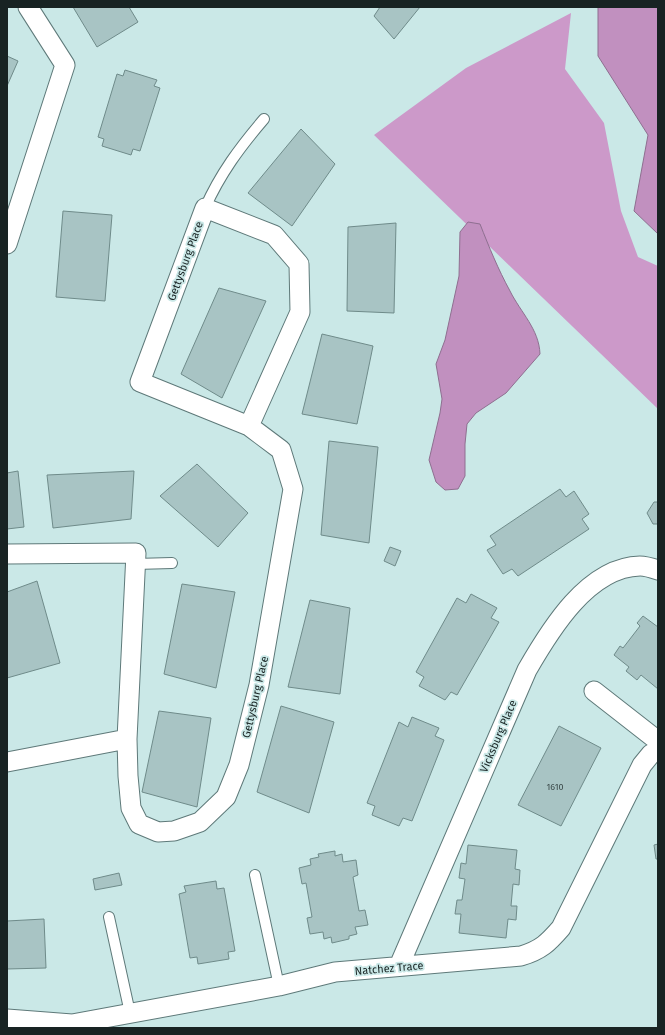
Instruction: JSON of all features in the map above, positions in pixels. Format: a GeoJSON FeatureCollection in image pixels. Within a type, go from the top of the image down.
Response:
{"type":"FeatureCollection","features":[{"type":"Feature","properties":{"kind":"street"},"geometry":{"type":"LineString","coordinates":[[7,244],[65,65],[28,7]]}},
{"type":"Feature","properties":{"kind":"street","name":"Gettysburg Place"},"geometry":{"type":"LineString","coordinates":[[135,564],[127,739],[131,808],[139,824],[158,832],[174,831],[200,822],[226,797],[239,765],[259,685],[293,488],[281,450],[249,426],[140,382],[205,208],[274,235],[299,264],[300,312],[249,426]]}},
{"type":"Feature","properties":{"kind":"street"},"geometry":{"type":"LineString","coordinates":[[7,554],[136,553],[135,564]]}},
{"type":"Feature","properties":{"kind":"street","name":"Vicksburg Place"},"geometry":{"type":"LineString","coordinates":[[399,966],[527,670],[546,639],[575,601],[596,582],[615,571],[640,566],[658,570]]}},
{"type":"Feature","properties":{"kind":"street"},"geometry":{"type":"LineString","coordinates":[[594,691],[658,741]]}},
{"type":"Feature","properties":{"kind":"street"},"geometry":{"type":"LineString","coordinates":[[7,762],[127,739]]}},
{"type":"Feature","properties":{"kind":"street","name":"Natchez Trace"},"geometry":{"type":"LineString","coordinates":[[7,1019],[72,1024],[279,986],[335,972],[521,956],[535,952],[547,944],[560,928],[642,765],[651,754],[658,750]]}},
{"type":"Feature","properties":{"kind":"lane"},"geometry":{"type":"LineString","coordinates":[[205,208],[216,183],[239,149],[264,119]]}},
{"type":"Feature","properties":{"kind":"lane"},"geometry":{"type":"LineString","coordinates":[[135,564],[172,563]]}},
{"type":"Feature","properties":{"kind":"lane"},"geometry":{"type":"LineString","coordinates":[[255,875],[279,986]]}},
{"type":"Feature","properties":{"kind":"lane"},"geometry":{"type":"LineString","coordinates":[[109,917],[130,1013]]}},
{"type":"Feature","properties":{"kind":"shaded area"},"geometry":{"type":"Polygon","coordinates":[[[598,7],[658,7],[658,234],[634,211],[648,135],[598,56],[598,7]]]}},
{"type":"Feature","properties":{"kind":"shaded area"},"geometry":{"type":"Polygon","coordinates":[[[571,13],[565,69],[604,123],[621,211],[638,257],[658,266],[658,409],[374,135],[466,68],[571,13]]]}},
{"type":"Feature","properties":{"kind":"shaded area"},"geometry":{"type":"Polygon","coordinates":[[[468,222],[480,224],[494,258],[514,299],[533,329],[539,345],[540,354],[506,393],[476,413],[467,424],[465,444],[465,476],[458,489],[445,490],[436,482],[429,460],[442,399],[436,364],[445,340],[459,276],[460,232],[468,222]]]}},
{"type":"Feature","properties":{"kind":"building"},"geometry":{"type":"Polygon","coordinates":[[[73,7],[129,7],[138,22],[97,47],[73,7]]]}},
{"type":"Feature","properties":{"kind":"building"},"geometry":{"type":"Polygon","coordinates":[[[380,7],[420,7],[394,39],[374,16],[380,7]]]}},
{"type":"Feature","properties":{"kind":"building"},"geometry":{"type":"Polygon","coordinates":[[[7,56],[18,61],[7,86],[7,56]]]}},
{"type":"Feature","properties":{"kind":"building"},"geometry":{"type":"Polygon","coordinates":[[[125,70],[157,80],[154,86],[160,88],[140,151],[133,149],[131,155],[102,146],[104,139],[98,137],[117,74],[123,76],[125,70]]]}},
{"type":"Feature","properties":{"kind":"building"},"geometry":{"type":"Polygon","coordinates":[[[301,129],[335,164],[292,226],[248,193],[301,129]]]}},
{"type":"Feature","properties":{"kind":"building"},"geometry":{"type":"Polygon","coordinates":[[[63,211],[112,215],[105,301],[56,297],[63,211]]]}},
{"type":"Feature","properties":{"kind":"building"},"geometry":{"type":"Polygon","coordinates":[[[396,223],[394,313],[347,311],[348,227],[396,223]]]}},
{"type":"Feature","properties":{"kind":"building"},"geometry":{"type":"Polygon","coordinates":[[[219,288],[266,301],[222,398],[181,374],[219,288]]]}},
{"type":"Feature","properties":{"kind":"building"},"geometry":{"type":"Polygon","coordinates":[[[322,334],[373,346],[357,424],[302,414],[322,334]]]}},
{"type":"Feature","properties":{"kind":"building"},"geometry":{"type":"Polygon","coordinates":[[[329,441],[378,447],[369,543],[321,535],[329,441]]]}},
{"type":"Feature","properties":{"kind":"building"},"geometry":{"type":"Polygon","coordinates":[[[197,464],[248,513],[218,547],[160,496],[197,464]]]}},
{"type":"Feature","properties":{"kind":"building"},"geometry":{"type":"Polygon","coordinates":[[[18,471],[24,527],[7,529],[7,473],[18,471]]]}},
{"type":"Feature","properties":{"kind":"building"},"geometry":{"type":"Polygon","coordinates":[[[134,471],[131,519],[53,528],[47,475],[134,471]]]}},
{"type":"Feature","properties":{"kind":"building"},"geometry":{"type":"Polygon","coordinates":[[[560,489],[566,497],[574,491],[589,514],[582,519],[589,529],[518,576],[512,569],[503,574],[487,550],[496,545],[490,536],[560,489]]]}},
{"type":"Feature","properties":{"kind":"building"},"geometry":{"type":"Polygon","coordinates":[[[654,502],[658,502],[658,524],[653,524],[647,513],[654,502]]]}},
{"type":"Feature","properties":{"kind":"building"},"geometry":{"type":"Polygon","coordinates":[[[390,547],[401,551],[395,566],[384,561],[390,547]]]}},
{"type":"Feature","properties":{"kind":"building"},"geometry":{"type":"Polygon","coordinates":[[[37,581],[60,663],[7,678],[7,592],[37,581]]]}},
{"type":"Feature","properties":{"kind":"building"},"geometry":{"type":"Polygon","coordinates":[[[182,584],[235,592],[216,688],[164,674],[182,584]]]}},
{"type":"Feature","properties":{"kind":"building"},"geometry":{"type":"Polygon","coordinates":[[[471,594],[497,608],[491,618],[499,622],[457,695],[451,692],[445,700],[419,686],[424,677],[416,672],[457,598],[466,603],[471,594]]]}},
{"type":"Feature","properties":{"kind":"building"},"geometry":{"type":"Polygon","coordinates":[[[310,600],[350,608],[340,694],[288,687],[310,600]]]}},
{"type":"Feature","properties":{"kind":"building"},"geometry":{"type":"Polygon","coordinates":[[[643,616],[658,627],[658,689],[641,675],[637,680],[626,671],[629,667],[614,655],[620,646],[623,648],[640,626],[637,623],[643,616]]]}},
{"type":"Feature","properties":{"kind":"building"},"geometry":{"type":"Polygon","coordinates":[[[281,706],[334,722],[309,813],[257,792],[281,706]]]}},
{"type":"Feature","properties":{"kind":"building"},"geometry":{"type":"Polygon","coordinates":[[[159,711],[211,718],[197,807],[142,792],[159,711]]]}},
{"type":"Feature","properties":{"kind":"building"},"geometry":{"type":"Polygon","coordinates":[[[412,717],[439,728],[435,736],[444,740],[412,821],[403,818],[399,826],[372,815],[375,806],[367,803],[399,722],[408,727],[412,717]]]}},
{"type":"Feature","properties":{"kind":"building"},"geometry":{"type":"Polygon","coordinates":[[[559,726],[601,748],[561,826],[518,805],[559,726]]]}},
{"type":"Feature","properties":{"kind":"building"},"geometry":{"type":"Polygon","coordinates":[[[658,844],[658,859],[656,859],[654,845],[658,844]]]}},
{"type":"Feature","properties":{"kind":"building"},"geometry":{"type":"Polygon","coordinates":[[[468,845],[517,850],[515,869],[520,870],[519,885],[513,884],[511,906],[517,906],[516,920],[508,919],[506,938],[459,933],[461,914],[455,914],[457,900],[462,900],[465,879],[459,878],[461,863],[466,864],[468,845]]]}},
{"type":"Feature","properties":{"kind":"building"},"geometry":{"type":"Polygon","coordinates":[[[335,851],[335,856],[342,854],[343,862],[356,860],[358,875],[353,877],[359,911],[365,910],[368,925],[355,927],[357,934],[349,936],[349,939],[332,943],[331,937],[324,939],[323,932],[310,934],[307,918],[312,917],[306,883],[302,884],[299,868],[311,865],[310,859],[319,857],[318,854],[335,851]]]}},
{"type":"Feature","properties":{"kind":"building"},"geometry":{"type":"Polygon","coordinates":[[[119,873],[122,885],[95,890],[93,879],[119,873]]]}},
{"type":"Feature","properties":{"kind":"building"},"geometry":{"type":"Polygon","coordinates":[[[216,881],[217,889],[224,888],[235,951],[228,952],[229,959],[198,964],[197,957],[190,958],[179,894],[186,892],[184,886],[216,881]]]}},
{"type":"Feature","properties":{"kind":"building"},"geometry":{"type":"Polygon","coordinates":[[[44,919],[46,968],[7,969],[7,921],[44,919]]]}}]}
